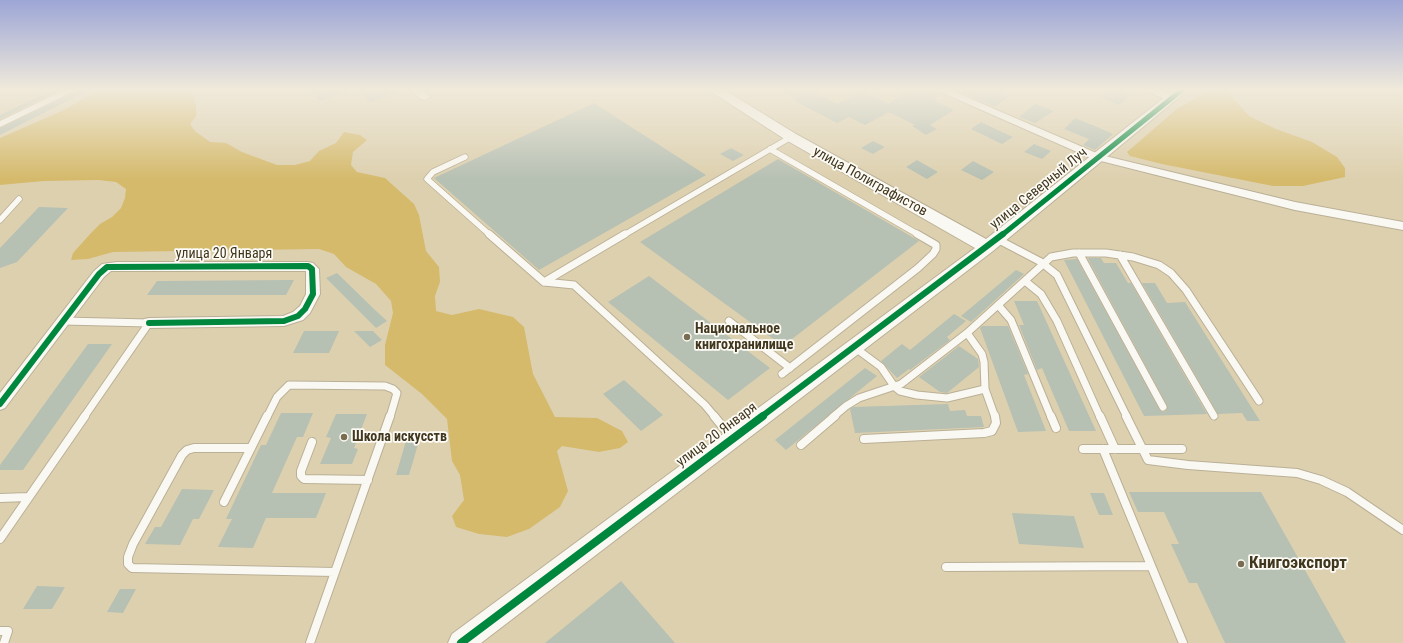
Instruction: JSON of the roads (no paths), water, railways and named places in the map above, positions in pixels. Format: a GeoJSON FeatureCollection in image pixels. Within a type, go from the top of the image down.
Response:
{"type":"FeatureCollection","features":[{"type":"Feature","properties":{"kind":"street","name":"улица Полиграфистов"},"geometry":{"type":"LineString","coordinates":[[762,119],[791,137],[992,243]]}},
{"type":"Feature","properties":{"kind":"street"},"geometry":{"type":"LineString","coordinates":[[1009,119],[1097,157],[1295,206],[1403,226]]}},
{"type":"Feature","properties":{"kind":"street","name":"улица Северный Луч"},"geometry":{"type":"LineString","coordinates":[[992,243],[1145,119]]}},
{"type":"Feature","properties":{"kind":"street","name":"улица 20 Января"},"geometry":{"type":"LineString","coordinates":[[461,643],[992,243]]}},
{"type":"Feature","properties":{"kind":"street","name":"улица 20 Января"},"geometry":{"type":"LineString","coordinates":[[0,404],[62,321],[99,274],[107,267],[308,266],[312,269],[313,294],[305,309],[298,316],[284,321],[149,323]]}},
{"type":"Feature","properties":{"kind":"lane"},"geometry":{"type":"LineString","coordinates":[[0,124],[10,119]]}},
{"type":"Feature","properties":{"kind":"lane"},"geometry":{"type":"LineString","coordinates":[[544,282],[791,137]]}},
{"type":"Feature","properties":{"kind":"lane"},"geometry":{"type":"LineString","coordinates":[[770,149],[936,245],[936,249],[933,254],[918,268],[782,374]]}},
{"type":"Feature","properties":{"kind":"lane"},"geometry":{"type":"LineString","coordinates":[[465,157],[433,172],[427,179],[428,181],[544,282],[574,285],[705,405],[732,439]]}},
{"type":"Feature","properties":{"kind":"lane"},"geometry":{"type":"LineString","coordinates":[[0,220],[19,199]]}},
{"type":"Feature","properties":{"kind":"lane"},"geometry":{"type":"LineString","coordinates":[[992,243],[1044,264],[1057,275],[1148,460],[1188,465],[1288,471],[1321,480],[1347,492],[1403,530]]}},
{"type":"Feature","properties":{"kind":"lane"},"geometry":{"type":"LineString","coordinates":[[1079,253],[1163,406]]}},
{"type":"Feature","properties":{"kind":"lane"},"geometry":{"type":"LineString","coordinates":[[801,445],[846,406],[859,398],[902,384],[967,333],[1051,257],[1079,253],[1120,255],[1147,260],[1160,265],[1181,283],[1259,401]]}},
{"type":"Feature","properties":{"kind":"lane"},"geometry":{"type":"LineString","coordinates":[[1120,255],[1214,416]]}},
{"type":"Feature","properties":{"kind":"lane"},"geometry":{"type":"LineString","coordinates":[[1025,281],[1041,294],[1057,321],[1115,449]]}},
{"type":"Feature","properties":{"kind":"lane"},"geometry":{"type":"LineString","coordinates":[[998,305],[1011,320],[1056,428]]}},
{"type":"Feature","properties":{"kind":"lane"},"geometry":{"type":"LineString","coordinates":[[62,321],[149,323]]}},
{"type":"Feature","properties":{"kind":"lane"},"geometry":{"type":"LineString","coordinates":[[729,321],[790,368]]}},
{"type":"Feature","properties":{"kind":"lane"},"geometry":{"type":"LineString","coordinates":[[0,539],[149,323]]}},
{"type":"Feature","properties":{"kind":"lane"},"geometry":{"type":"LineString","coordinates":[[864,439],[984,433],[992,431],[996,424],[994,413],[985,389],[984,362],[982,354],[967,333]]}},
{"type":"Feature","properties":{"kind":"lane"},"geometry":{"type":"LineString","coordinates":[[854,347],[881,367],[894,386],[900,391],[935,398],[947,398],[965,392],[985,389]]}},
{"type":"Feature","properties":{"kind":"lane"},"geometry":{"type":"LineString","coordinates":[[224,502],[277,397],[282,390],[289,385],[385,386],[393,389],[397,393],[368,480],[310,643]]}},
{"type":"Feature","properties":{"kind":"lane"},"geometry":{"type":"LineString","coordinates":[[312,442],[301,471],[301,476],[304,479],[368,480]]}},
{"type":"Feature","properties":{"kind":"lane"},"geometry":{"type":"LineString","coordinates":[[251,448],[194,448],[187,450],[182,455],[133,544],[128,557],[128,564],[132,568],[335,572]]}},
{"type":"Feature","properties":{"kind":"lane"},"geometry":{"type":"LineString","coordinates":[[1083,449],[1182,449]]}},
{"type":"Feature","properties":{"kind":"lane"},"geometry":{"type":"LineString","coordinates":[[1103,449],[1183,643]]}},
{"type":"Feature","properties":{"kind":"lane"},"geometry":{"type":"LineString","coordinates":[[0,498],[28,497]]}},
{"type":"Feature","properties":{"kind":"lane"},"geometry":{"type":"LineString","coordinates":[[946,567],[1151,566]]}},
{"type":"Feature","properties":{"kind":"lane"},"geometry":{"type":"LineString","coordinates":[[0,631],[8,631],[4,643]]}},
{"type":"Feature","properties":{"kind":"place","name":"Национальное книгохранилище"},"geometry":{"type":"Point","coordinates":[687,337]}},
{"type":"Feature","properties":{"kind":"place","name":"Школа искусств"},"geometry":{"type":"Point","coordinates":[344,437]}},
{"type":"Feature","properties":{"kind":"place","name":"Книгоэкспорт"},"geometry":{"type":"Point","coordinates":[1241,564]}}]}
